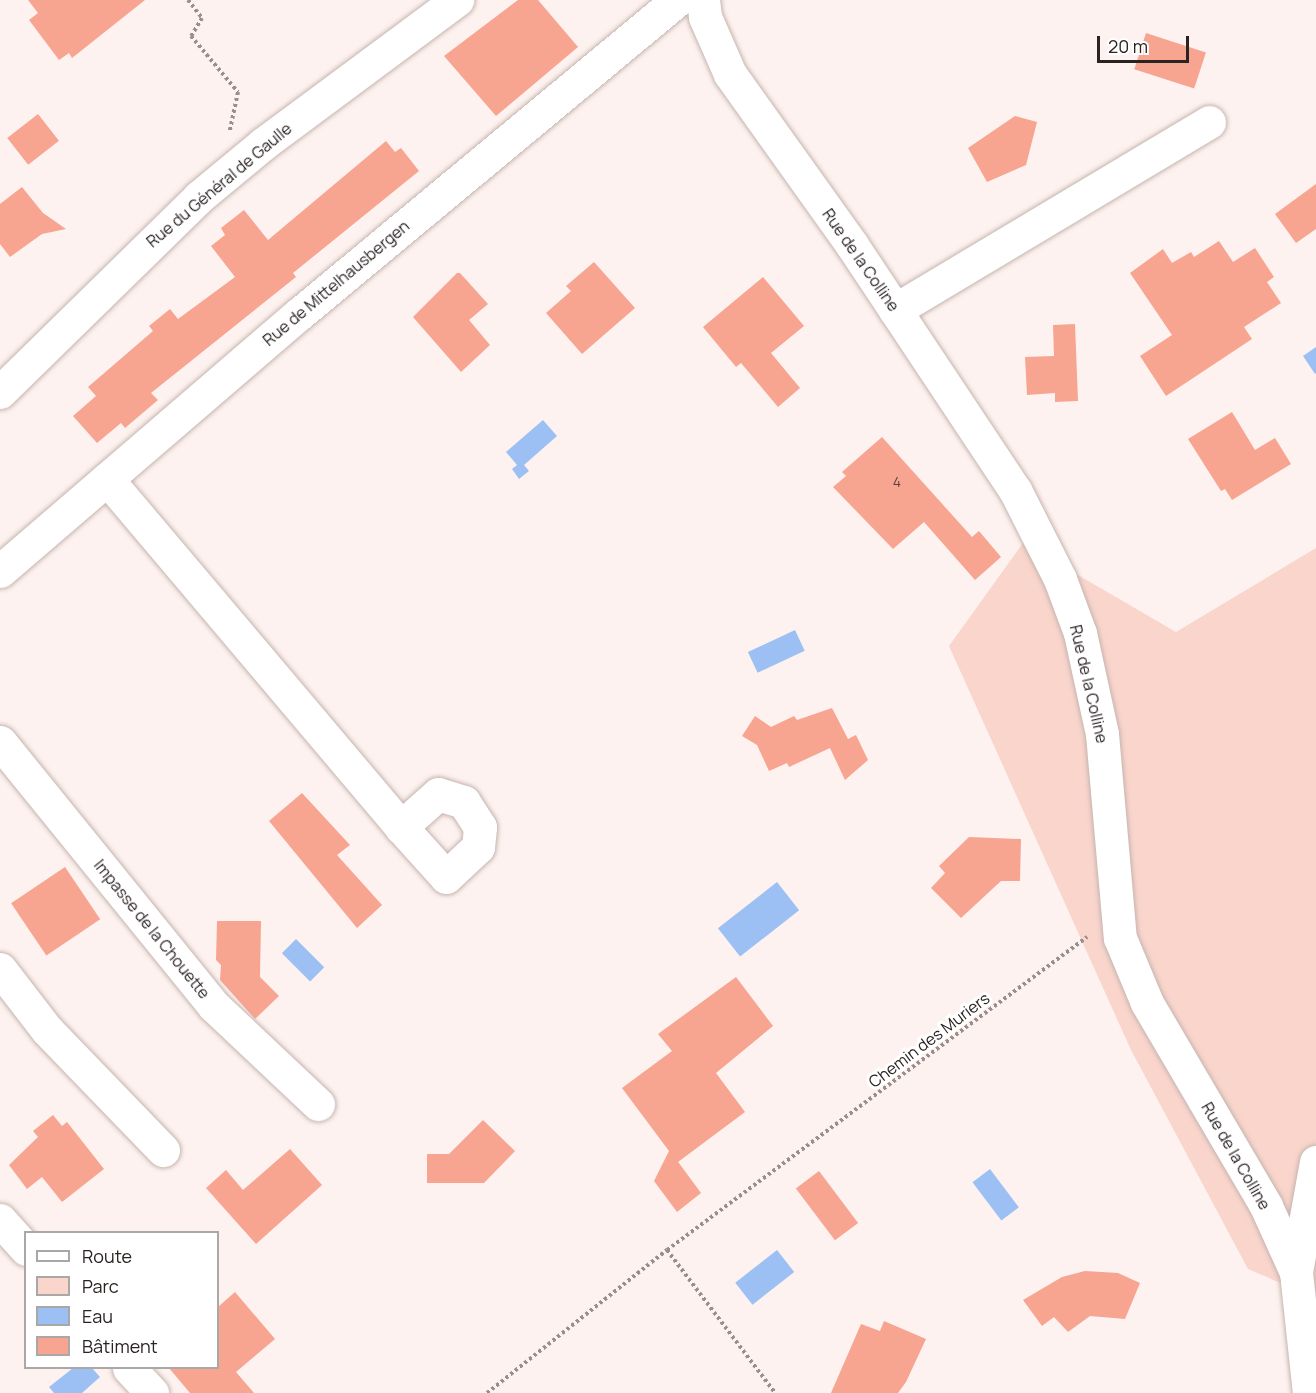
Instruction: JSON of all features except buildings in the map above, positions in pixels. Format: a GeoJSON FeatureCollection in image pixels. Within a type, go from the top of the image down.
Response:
{"type":"FeatureCollection","features":[{"type":"Feature","properties":{"kind":"street","name":"Rue du Général de Gaulle"},"geometry":{"type":"LineString","coordinates":[[0,392],[150,242],[220,180],[457,0]]}},
{"type":"Feature","properties":{"kind":"street","name":"Rue de Mittelhausbergen"},"geometry":{"type":"LineString","coordinates":[[0,571],[299,314],[677,0]]}},
{"type":"Feature","properties":{"kind":"street","name":"Rue de la Colline"},"geometry":{"type":"LineString","coordinates":[[703,0],[705,17],[730,74],[895,310],[1015,490],[1059,579],[1080,633],[1102,734],[1120,938],[1147,1003],[1266,1206],[1296,1272],[1309,1393]]}},
{"type":"Feature","properties":{"kind":"street"},"geometry":{"type":"LineString","coordinates":[[895,310],[1209,122]]}},
{"type":"Feature","properties":{"kind":"street"},"geometry":{"type":"LineString","coordinates":[[107,479],[401,827]]}},
{"type":"Feature","properties":{"kind":"street","name":"Impasse de la Chouette"},"geometry":{"type":"LineString","coordinates":[[0,742],[214,1006],[318,1104]]}},
{"type":"Feature","properties":{"kind":"street"},"geometry":{"type":"LineString","coordinates":[[0,969],[47,1030],[163,1150]]}},
{"type":"Feature","properties":{"kind":"street"},"geometry":{"type":"LineString","coordinates":[[1296,1272],[1316,1162]]}},
{"type":"Feature","properties":{"kind":"street"},"geometry":{"type":"LineString","coordinates":[[0,1220],[24,1247]]}},
{"type":"Feature","properties":{"kind":"street"},"geometry":{"type":"LineString","coordinates":[[130,1369],[152,1393]]}},
{"type":"Feature","properties":{"kind":"path"},"geometry":{"type":"LineString","coordinates":[[188,0],[202,18],[191,36],[238,92],[220,180]]}},
{"type":"Feature","properties":{"kind":"path","name":"Chemin des Muriers"},"geometry":{"type":"LineString","coordinates":[[487,1393],[667,1250],[1118,912]]}},
{"type":"Feature","properties":{"kind":"path"},"geometry":{"type":"LineString","coordinates":[[667,1250],[775,1393]]}},
{"type":"Feature","properties":{"kind":"green space"},"geometry":{"type":"Polygon","coordinates":[[[1023,543],[1176,632],[1316,548],[1316,1298],[1248,1269],[1131,1050],[949,646],[1023,543]]]}},
{"type":"Feature","properties":{"kind":"water"},"geometry":{"type":"Polygon","coordinates":[[[1316,347],[1316,373],[1315,374],[1303,356],[1316,347]]]}},
{"type":"Feature","properties":{"kind":"water"},"geometry":{"type":"Polygon","coordinates":[[[543,420],[557,436],[524,465],[529,471],[519,479],[512,469],[517,465],[506,452],[543,420]]]}},
{"type":"Feature","properties":{"kind":"water"},"geometry":{"type":"Polygon","coordinates":[[[795,630],[805,651],[758,673],[748,652],[795,630]]]}},
{"type":"Feature","properties":{"kind":"water"},"geometry":{"type":"Polygon","coordinates":[[[777,882],[799,910],[740,957],[718,928],[777,882]]]}},
{"type":"Feature","properties":{"kind":"water"},"geometry":{"type":"Polygon","coordinates":[[[296,939],[324,967],[310,981],[282,953],[296,939]]]}},
{"type":"Feature","properties":{"kind":"water"},"geometry":{"type":"Polygon","coordinates":[[[990,1169],[1019,1207],[1001,1221],[972,1182],[990,1169]]]}},
{"type":"Feature","properties":{"kind":"water"},"geometry":{"type":"Polygon","coordinates":[[[777,1250],[794,1272],[752,1305],[735,1283],[777,1250]]]}},
{"type":"Feature","properties":{"kind":"water"},"geometry":{"type":"Polygon","coordinates":[[[72,1369],[93,1369],[100,1377],[82,1393],[54,1393],[49,1387],[72,1369]]]}}]}
